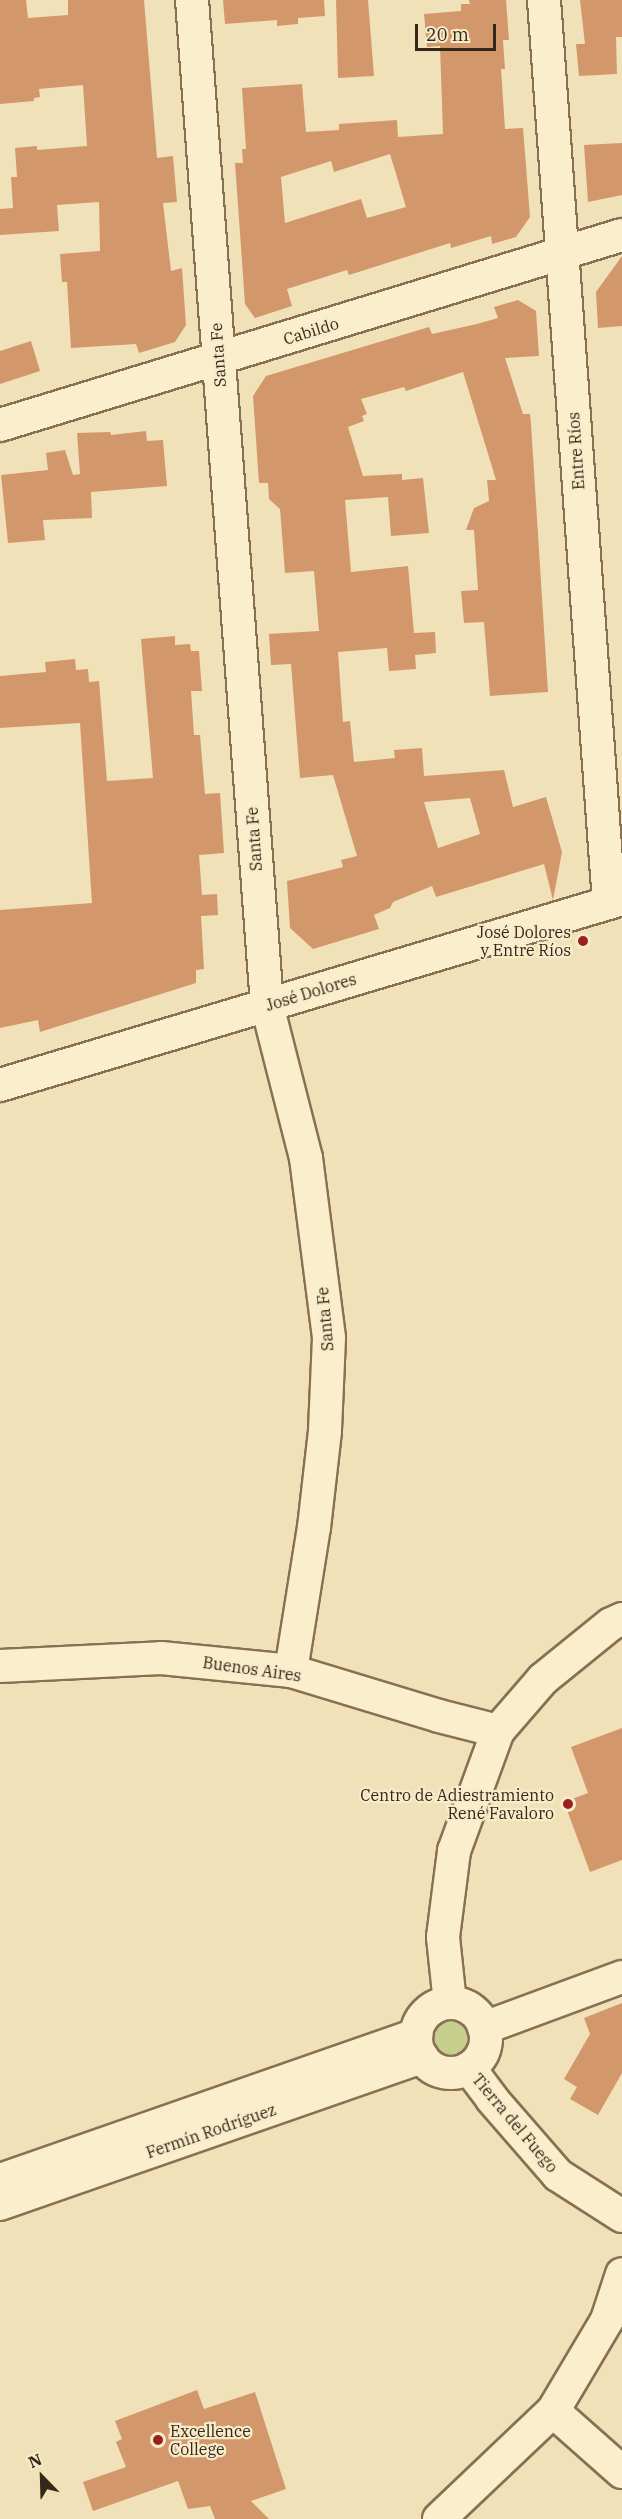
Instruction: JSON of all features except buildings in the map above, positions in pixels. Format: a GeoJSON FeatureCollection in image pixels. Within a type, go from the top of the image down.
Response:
{"type":"FeatureCollection","features":[{"type":"Feature","properties":{"kind":"street","name":"Santa Fe"},"geometry":{"type":"LineString","coordinates":[[192,0],[267,1005],[306,1158],[329,1338],[323,1452],[314,1527],[291,1671]]}},
{"type":"Feature","properties":{"kind":"street","name":"Entre Ríos"},"geometry":{"type":"LineString","coordinates":[[544,0],[562,254],[616,901]]}},
{"type":"Feature","properties":{"kind":"street","name":"Cabildo"},"geometry":{"type":"LineString","coordinates":[[0,425],[622,235]]}},
{"type":"Feature","properties":{"kind":"street","name":"José Dolores"},"geometry":{"type":"LineString","coordinates":[[0,1085],[616,901]]}},
{"type":"Feature","properties":{"kind":"street"},"geometry":{"type":"LineString","coordinates":[[450,2003],[443,1937],[454,1851],[498,1731],[543,1679],[611,1624],[622,1619]]}},
{"type":"Feature","properties":{"kind":"street","name":"Buenos Aires"},"geometry":{"type":"LineString","coordinates":[[0,1666],[160,1658],[291,1671],[439,1716],[498,1731]]}},
{"type":"Feature","properties":{"kind":"street"},"geometry":{"type":"LineString","coordinates":[[484,2028],[622,1977]]}},
{"type":"Feature","properties":{"kind":"street"},"geometry":{"type":"LineString","coordinates":[[450,2003],[471,2009],[484,2028],[484,2050],[469,2068],[447,2073],[435,2070],[419,2046],[421,2019],[428,2011],[450,2003]]}},
{"type":"Feature","properties":{"kind":"street","name":"Fermín Rodríguez"},"geometry":{"type":"LineString","coordinates":[[0,2180],[419,2046]]}},
{"type":"Feature","properties":{"kind":"street","name":"Fermín Rodríguez"},"geometry":{"type":"LineString","coordinates":[[0,2204],[419,2046]]}},
{"type":"Feature","properties":{"kind":"street","name":"Tierra del Fuego"},"geometry":{"type":"LineString","coordinates":[[469,2068],[492,2099],[558,2175],[622,2216]]}},
{"type":"Feature","properties":{"kind":"street"},"geometry":{"type":"LineString","coordinates":[[439,2519],[553,2411],[607,2320],[622,2274]]}},
{"type":"Feature","properties":{"kind":"street"},"geometry":{"type":"LineString","coordinates":[[553,2411],[622,2472]]}},
{"type":"Feature","properties":{"kind":"green space"},"geometry":{"type":"Polygon","coordinates":[[[451,2017],[459,2018],[465,2023],[470,2029],[470,2045],[465,2051],[459,2056],[451,2057],[443,2056],[437,2051],[432,2045],[431,2037],[432,2029],[437,2023],[443,2018],[451,2017]]]}},
{"type":"Feature","properties":{"kind":"place","name":"José Dolores y Entre Ríos"},"geometry":{"type":"Point","coordinates":[583,941]}},
{"type":"Feature","properties":{"kind":"place","name":"Centro de Adiestramiento René Favaloro"},"geometry":{"type":"Point","coordinates":[568,1804]}},
{"type":"Feature","properties":{"kind":"place","name":"Excellence College"},"geometry":{"type":"Point","coordinates":[158,2440]}}]}
